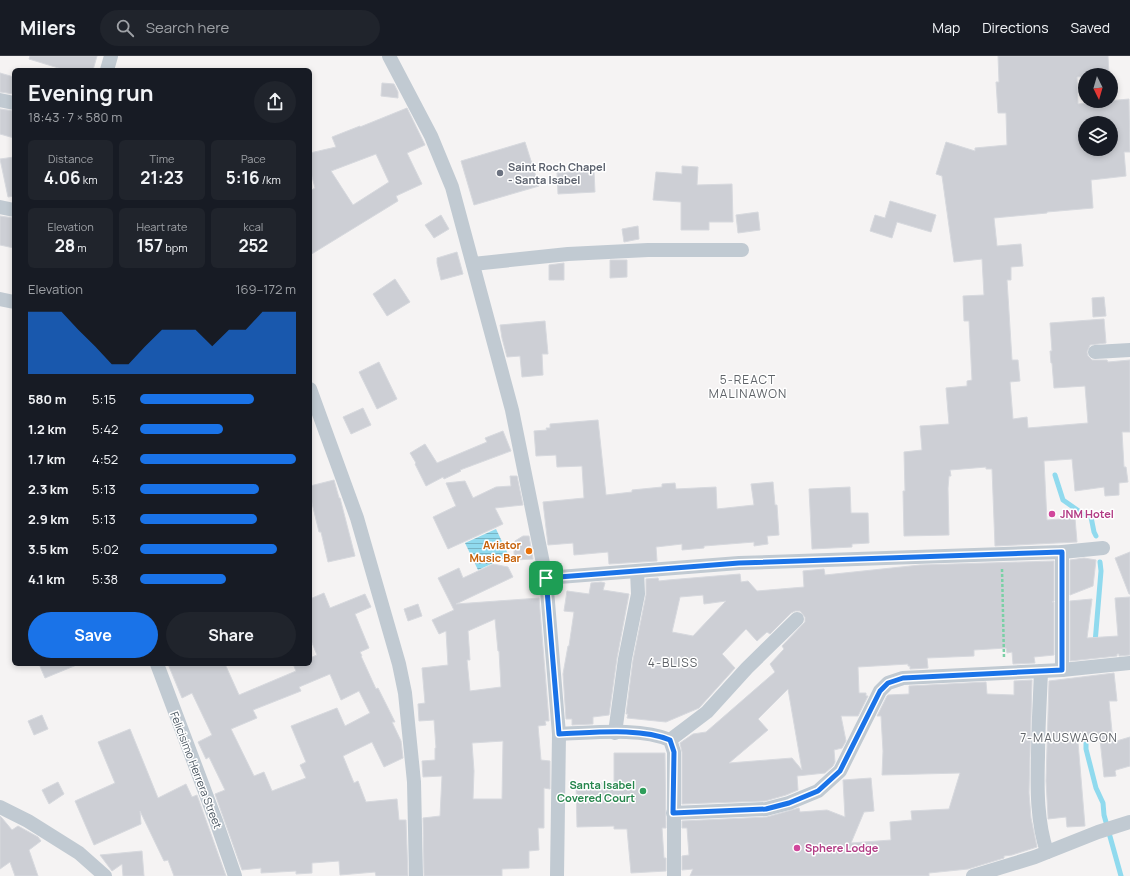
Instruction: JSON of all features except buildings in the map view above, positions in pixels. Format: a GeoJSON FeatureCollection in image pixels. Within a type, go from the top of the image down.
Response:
{"type":"FeatureCollection","features":[{"type":"Feature","properties":{"kind":"street"},"geometry":{"type":"LineString","coordinates":[[107,68],[111,56]]}},
{"type":"Feature","properties":{"kind":"street"},"geometry":{"type":"LineString","coordinates":[[389,56],[435,145],[452,187],[512,410],[546,578],[559,734],[557,876]]}},
{"type":"Feature","properties":{"kind":"street"},"geometry":{"type":"LineString","coordinates":[[0,100],[12,103]]}},
{"type":"Feature","properties":{"kind":"street"},"geometry":{"type":"LineString","coordinates":[[0,207],[12,210]]}},
{"type":"Feature","properties":{"kind":"street"},"geometry":{"type":"LineString","coordinates":[[473,264],[568,254],[648,250],[742,250]]}},
{"type":"Feature","properties":{"kind":"street"},"geometry":{"type":"LineString","coordinates":[[0,299],[12,302]]}},
{"type":"Feature","properties":{"kind":"street"},"geometry":{"type":"LineString","coordinates":[[1095,352],[1130,350]]}},
{"type":"Feature","properties":{"kind":"street"},"geometry":{"type":"LineString","coordinates":[[312,394],[357,518],[399,664],[405,693],[414,782],[416,876]]}},
{"type":"Feature","properties":{"kind":"street"},"geometry":{"type":"LineString","coordinates":[[546,578],[739,563],[1062,552],[1103,548]]}},
{"type":"Feature","properties":{"kind":"street"},"geometry":{"type":"LineString","coordinates":[[1062,552],[1062,670]]}},
{"type":"Feature","properties":{"kind":"street"},"geometry":{"type":"LineString","coordinates":[[615,733],[625,658],[638,594],[637,571]]}},
{"type":"Feature","properties":{"kind":"street"},"geometry":{"type":"LineString","coordinates":[[670,740],[707,712],[746,668],[797,618]]}},
{"type":"Feature","properties":{"kind":"street"},"geometry":{"type":"LineString","coordinates":[[673,813],[766,809],[789,803],[818,791],[840,771],[880,691],[888,683],[903,678],[1062,670],[1130,663]]}},
{"type":"Feature","properties":{"kind":"street","name":"Felicisimo Herrera Street"},"geometry":{"type":"LineString","coordinates":[[158,666],[235,876]]}},
{"type":"Feature","properties":{"kind":"street"},"geometry":{"type":"LineString","coordinates":[[1041,671],[1037,777],[1042,838],[1047,852]]}},
{"type":"Feature","properties":{"kind":"street"},"geometry":{"type":"LineString","coordinates":[[559,734],[630,733],[662,736],[670,740],[674,752],[674,876]]}},
{"type":"Feature","properties":{"kind":"street"},"geometry":{"type":"LineString","coordinates":[[0,807],[28,821],[79,853],[105,876]]}},
{"type":"Feature","properties":{"kind":"street"},"geometry":{"type":"LineString","coordinates":[[973,876],[1047,852],[1098,832],[1124,824]]}},
{"type":"Feature","properties":{"kind":"path"},"geometry":{"type":"LineString","coordinates":[[1002,554],[1004,673]]}},
{"type":"Feature","properties":{"kind":"water"},"geometry":{"type":"Polygon","coordinates":[[[496,529],[509,556],[478,570],[465,543],[496,529]]]}},
{"type":"Feature","properties":{"kind":"waterway"},"geometry":{"type":"LineString","coordinates":[[1055,475],[1063,500],[1083,514],[1091,517],[1096,536]]}},
{"type":"Feature","properties":{"kind":"waterway"},"geometry":{"type":"LineString","coordinates":[[1095,643],[1101,571],[1100,562]]}},
{"type":"Feature","properties":{"kind":"waterway"},"geometry":{"type":"LineString","coordinates":[[1086,735],[1086,749],[1096,788],[1103,803],[1104,815],[1121,876]]}},
{"type":"Feature","properties":{"kind":"place","name":"Saint Roch Chapel - Santa Isabel"},"geometry":{"type":"Point","coordinates":[500,173]}},
{"type":"Feature","properties":{"kind":"place","name":"JNM Hotel"},"geometry":{"type":"Point","coordinates":[1052,514]}},
{"type":"Feature","properties":{"kind":"place","name":"Aviator Music Bar"},"geometry":{"type":"Point","coordinates":[529,551]}},
{"type":"Feature","properties":{"kind":"place","name":"Santa Isabel Covered Court"},"geometry":{"type":"Point","coordinates":[643,791]}},
{"type":"Feature","properties":{"kind":"place","name":"Sphere Lodge"},"geometry":{"type":"Point","coordinates":[797,848]}},
{"type":"Feature","properties":{"kind":"district","name":"5-REACT MALINAWON"},"geometry":{"type":"Point","coordinates":[748,387]}},
{"type":"Feature","properties":{"kind":"district","name":"4-BLISS"},"geometry":{"type":"Point","coordinates":[673,663]}},
{"type":"Feature","properties":{"kind":"district","name":"7-MAUSWAGON"},"geometry":{"type":"Point","coordinates":[1069,738]}},
{"type":"Feature","properties":{"kind":"route"},"geometry":{"type":"LineString","coordinates":[[1062,552],[1062,670],[903,678],[888,683],[880,691],[840,771],[818,791],[789,803],[766,809],[673,813],[674,752],[670,740],[662,736],[630,733],[559,734],[546,578],[739,563],[1062,552]]}}]}
